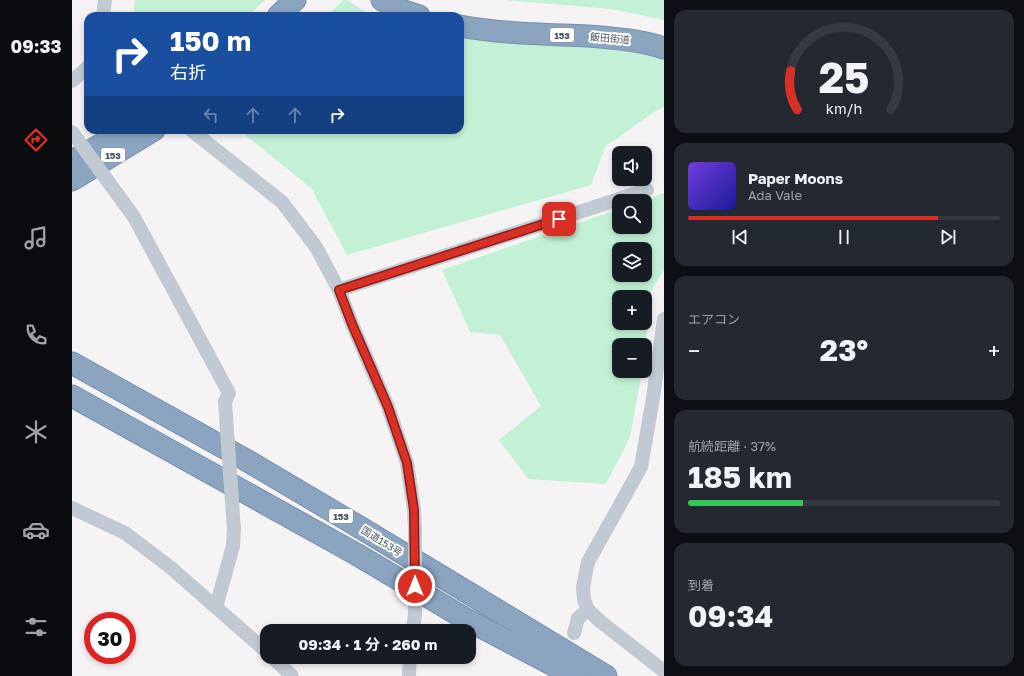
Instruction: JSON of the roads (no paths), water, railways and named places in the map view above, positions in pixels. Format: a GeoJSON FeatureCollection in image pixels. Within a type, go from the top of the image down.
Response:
{"type":"FeatureCollection","features":[{"type":"Feature","properties":{"kind":"highway"},"geometry":{"type":"LineString","coordinates":[[282,12],[295,0]]}},
{"type":"Feature","properties":{"kind":"highway"},"geometry":{"type":"LineString","coordinates":[[299,12],[311,0]]}},
{"type":"Feature","properties":{"kind":"highway"},"geometry":{"type":"LineString","coordinates":[[382,0],[407,12]]}},
{"type":"Feature","properties":{"kind":"highway","name":"飯田街道"},"geometry":{"type":"LineString","coordinates":[[464,26],[505,31],[615,38],[638,41],[664,48]]}},
{"type":"Feature","properties":{"kind":"highway","name":"153"},"geometry":{"type":"LineString","coordinates":[[72,161],[120,134]]}},
{"type":"Feature","properties":{"kind":"highway","name":"153"},"geometry":{"type":"LineString","coordinates":[[72,180],[147,134]]}},
{"type":"Feature","properties":{"kind":"highway","name":"国道153号"},"geometry":{"type":"LineString","coordinates":[[72,363],[246,460],[606,676]]}},
{"type":"Feature","properties":{"kind":"highway","name":"153"},"geometry":{"type":"LineString","coordinates":[[72,396],[356,554],[464,618],[574,676]]}},
{"type":"Feature","properties":{"kind":"street"},"geometry":{"type":"LineString","coordinates":[[104,12],[105,0]]}},
{"type":"Feature","properties":{"kind":"street"},"geometry":{"type":"LineString","coordinates":[[72,80],[84,70]]}},
{"type":"Feature","properties":{"kind":"street"},"geometry":{"type":"LineString","coordinates":[[72,132],[134,217],[229,393],[225,402],[234,530],[233,546],[216,607]]}},
{"type":"Feature","properties":{"kind":"street"},"geometry":{"type":"LineString","coordinates":[[196,134],[282,202],[316,246],[339,290],[388,407],[407,463],[414,510],[415,530],[414,624]]}},
{"type":"Feature","properties":{"kind":"street"},"geometry":{"type":"LineString","coordinates":[[339,290],[647,190]]}},
{"type":"Feature","properties":{"kind":"street"},"geometry":{"type":"LineString","coordinates":[[664,318],[658,399],[641,467],[588,562],[583,587],[584,600],[588,610],[601,622],[664,671]]}},
{"type":"Feature","properties":{"kind":"street"},"geometry":{"type":"LineString","coordinates":[[72,508],[125,533],[170,567],[260,646]]}},
{"type":"Feature","properties":{"kind":"street"},"geometry":{"type":"LineString","coordinates":[[574,633],[578,618],[588,610]]}},
{"type":"Feature","properties":{"kind":"street"},"geometry":{"type":"LineString","coordinates":[[279,664],[292,676]]}},
{"type":"Feature","properties":{"kind":"street"},"geometry":{"type":"LineString","coordinates":[[409,676],[410,664]]}}]}
